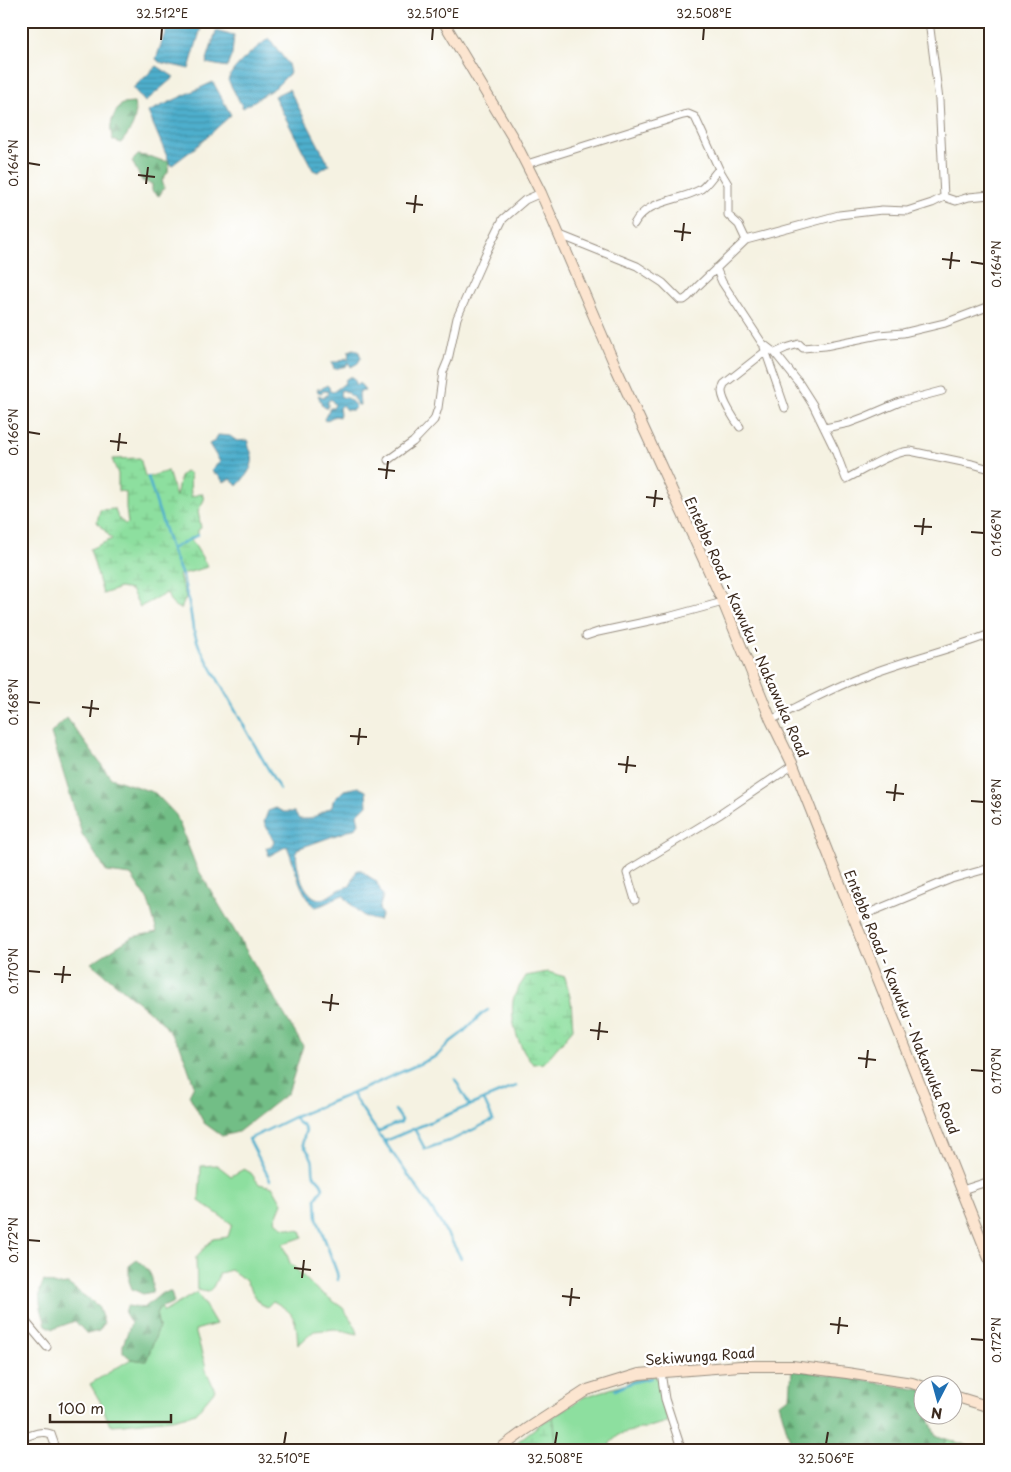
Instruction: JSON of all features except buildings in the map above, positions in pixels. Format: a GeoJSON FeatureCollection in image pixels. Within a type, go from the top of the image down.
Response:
{"type":"FeatureCollection","features":[{"type":"Feature","properties":{"kind":"main road","name":"Entebbe Road - Kawuku - Nakawuka Road"},"geometry":{"type":"LineString","coordinates":[[443,21],[513,138],[541,193],[617,370],[723,602],[771,720],[793,765],[990,1261]]}},
{"type":"Feature","properties":{"kind":"main road","name":"Sekiwunga Road"},"geometry":{"type":"LineString","coordinates":[[496,1451],[587,1390],[639,1374],[740,1366],[792,1366],[914,1384]]}},
{"type":"Feature","properties":{"kind":"main road"},"geometry":{"type":"LineString","coordinates":[[964,1399],[990,1407]]}},
{"type":"Feature","properties":{"kind":"street"},"geometry":{"type":"LineString","coordinates":[[929,21],[939,100],[944,197]]}},
{"type":"Feature","properties":{"kind":"street"},"geometry":{"type":"LineString","coordinates":[[527,164],[688,114],[695,117],[728,184],[728,215],[739,225],[746,240]]}},
{"type":"Feature","properties":{"kind":"street"},"geometry":{"type":"LineString","coordinates":[[634,224],[642,212],[658,204],[703,188],[719,169]]}},
{"type":"Feature","properties":{"kind":"street"},"geometry":{"type":"LineString","coordinates":[[388,460],[413,442],[434,420],[438,408],[443,372],[448,360],[457,318],[503,219],[525,200],[541,193]]}},
{"type":"Feature","properties":{"kind":"street"},"geometry":{"type":"LineString","coordinates":[[560,235],[637,266],[663,283],[680,300],[684,300],[746,240],[839,215],[882,210],[907,210],[932,203],[944,197],[956,201],[969,197],[990,195]]}},
{"type":"Feature","properties":{"kind":"street"},"geometry":{"type":"LineString","coordinates":[[716,268],[722,282],[766,351],[785,408]]}},
{"type":"Feature","properties":{"kind":"street"},"geometry":{"type":"LineString","coordinates":[[775,353],[798,344],[803,348],[825,346],[879,335],[903,333],[945,323],[990,306]]}},
{"type":"Feature","properties":{"kind":"street"},"geometry":{"type":"LineString","coordinates":[[762,343],[775,353],[799,383],[813,405],[825,428],[846,480],[894,454],[903,452],[990,469]]}},
{"type":"Feature","properties":{"kind":"street"},"geometry":{"type":"LineString","coordinates":[[740,427],[730,413],[722,387],[766,351]]}},
{"type":"Feature","properties":{"kind":"street"},"geometry":{"type":"LineString","coordinates":[[825,428],[865,417],[900,402],[942,391]]}},
{"type":"Feature","properties":{"kind":"street"},"geometry":{"type":"LineString","coordinates":[[586,636],[723,602]]}},
{"type":"Feature","properties":{"kind":"street"},"geometry":{"type":"LineString","coordinates":[[771,720],[852,680],[990,634]]}},
{"type":"Feature","properties":{"kind":"street"},"geometry":{"type":"LineString","coordinates":[[635,900],[627,874],[630,869],[719,815],[793,765]]}},
{"type":"Feature","properties":{"kind":"street"},"geometry":{"type":"LineString","coordinates":[[854,919],[952,879],[990,868]]}},
{"type":"Feature","properties":{"kind":"street"},"geometry":{"type":"LineString","coordinates":[[962,1190],[990,1181]]}},
{"type":"Feature","properties":{"kind":"street"},"geometry":{"type":"LineString","coordinates":[[21,1316],[47,1347]]}},
{"type":"Feature","properties":{"kind":"street"},"geometry":{"type":"LineString","coordinates":[[661,1372],[665,1399],[682,1451]]}},
{"type":"Feature","properties":{"kind":"street"},"geometry":{"type":"LineString","coordinates":[[21,1438],[46,1432],[51,1434],[58,1451]]}},
{"type":"Feature","properties":{"kind":"green space"},"geometry":{"type":"Polygon","coordinates":[[[134,103],[135,115],[131,129],[121,143],[113,140],[111,125],[116,112],[122,104],[134,103]]]}},
{"type":"Feature","properties":{"kind":"green space"},"geometry":{"type":"Polygon","coordinates":[[[138,155],[169,161],[168,172],[162,180],[164,188],[159,196],[152,191],[152,184],[142,181],[132,161],[138,155]]]}},
{"type":"Feature","properties":{"kind":"green space"},"geometry":{"type":"Polygon","coordinates":[[[140,458],[145,476],[148,477],[168,471],[176,497],[180,476],[186,471],[190,474],[191,497],[202,493],[204,500],[198,511],[201,528],[198,530],[198,535],[191,539],[208,567],[179,575],[186,597],[181,609],[172,603],[167,593],[140,607],[131,590],[120,588],[103,594],[90,549],[112,539],[97,522],[100,510],[115,509],[118,518],[125,524],[128,523],[126,492],[118,491],[118,474],[112,459],[140,458]]]}},
{"type":"Feature","properties":{"kind":"green space"},"geometry":{"type":"Polygon","coordinates":[[[67,718],[111,778],[155,793],[176,815],[196,866],[303,1046],[288,1093],[238,1132],[222,1136],[204,1123],[189,1095],[194,1085],[181,1048],[163,1023],[91,963],[132,937],[157,932],[148,900],[131,875],[107,872],[82,834],[51,733],[67,718]]]}},
{"type":"Feature","properties":{"kind":"green space"},"geometry":{"type":"Polygon","coordinates":[[[548,972],[565,977],[571,1001],[573,1029],[544,1063],[533,1064],[520,1043],[514,1026],[513,1001],[516,991],[526,976],[548,972]]]}},
{"type":"Feature","properties":{"kind":"green space"},"geometry":{"type":"Polygon","coordinates":[[[217,1165],[231,1176],[244,1169],[251,1173],[259,1184],[273,1187],[282,1203],[275,1220],[283,1227],[301,1231],[303,1237],[283,1244],[290,1263],[315,1288],[343,1308],[356,1327],[358,1334],[335,1329],[314,1331],[298,1345],[296,1324],[291,1314],[273,1301],[267,1307],[260,1304],[245,1280],[231,1270],[220,1273],[213,1287],[208,1292],[197,1290],[196,1257],[213,1239],[228,1237],[232,1224],[199,1201],[201,1166],[217,1165]]]}},
{"type":"Feature","properties":{"kind":"green space"},"geometry":{"type":"Polygon","coordinates":[[[137,1260],[145,1267],[152,1278],[152,1292],[143,1294],[132,1289],[129,1281],[129,1266],[137,1260]]]}},
{"type":"Feature","properties":{"kind":"green space"},"geometry":{"type":"Polygon","coordinates":[[[44,1281],[56,1285],[68,1284],[98,1306],[104,1323],[99,1331],[87,1334],[75,1321],[53,1329],[46,1325],[41,1309],[40,1297],[41,1286],[44,1281]]]}},
{"type":"Feature","properties":{"kind":"green space"},"geometry":{"type":"Polygon","coordinates":[[[171,1292],[174,1303],[159,1308],[156,1313],[159,1327],[146,1361],[131,1359],[123,1352],[123,1345],[131,1323],[125,1313],[127,1306],[144,1308],[162,1293],[171,1292]]]}},
{"type":"Feature","properties":{"kind":"green space"},"geometry":{"type":"Polygon","coordinates":[[[197,1292],[216,1324],[195,1330],[205,1368],[215,1390],[196,1413],[172,1419],[113,1425],[109,1423],[101,1403],[90,1384],[131,1359],[146,1361],[159,1327],[156,1314],[159,1308],[161,1307],[164,1312],[197,1292]]]}},
{"type":"Feature","properties":{"kind":"green space"},"geometry":{"type":"Polygon","coordinates":[[[792,1369],[914,1389],[914,1424],[931,1424],[935,1435],[946,1439],[941,1451],[793,1451],[779,1403],[790,1397],[792,1369]]]}},
{"type":"Feature","properties":{"kind":"green space"},"geometry":{"type":"Polygon","coordinates":[[[659,1375],[660,1395],[668,1422],[620,1434],[610,1443],[608,1451],[559,1451],[553,1417],[584,1397],[626,1384],[632,1380],[659,1375]]]}},
{"type":"Feature","properties":{"kind":"green space"},"geometry":{"type":"Polygon","coordinates":[[[553,1417],[559,1451],[506,1451],[540,1424],[553,1417]]]}},
{"type":"Feature","properties":{"kind":"green space"},"geometry":{"type":"Polygon","coordinates":[[[946,1439],[985,1451],[941,1451],[946,1439]]]}},
{"type":"Feature","properties":{"kind":"water"},"geometry":{"type":"Polygon","coordinates":[[[169,21],[203,21],[189,69],[159,62],[156,59],[169,21]]]}},
{"type":"Feature","properties":{"kind":"water"},"geometry":{"type":"Polygon","coordinates":[[[216,31],[234,36],[232,54],[227,67],[206,63],[216,31]]]}},
{"type":"Feature","properties":{"kind":"water"},"geometry":{"type":"Polygon","coordinates":[[[269,38],[288,64],[290,73],[276,87],[243,108],[228,80],[240,63],[269,38]]]}},
{"type":"Feature","properties":{"kind":"water"},"geometry":{"type":"Polygon","coordinates":[[[157,66],[174,77],[145,102],[133,88],[157,66]]]}},
{"type":"Feature","properties":{"kind":"water"},"geometry":{"type":"Polygon","coordinates":[[[213,82],[231,115],[196,147],[171,166],[148,112],[213,82]]]}},
{"type":"Feature","properties":{"kind":"water"},"geometry":{"type":"Polygon","coordinates":[[[289,89],[329,165],[318,172],[313,170],[274,96],[289,89]]]}},
{"type":"Feature","properties":{"kind":"water"},"geometry":{"type":"Polygon","coordinates":[[[354,349],[359,352],[361,358],[358,363],[351,367],[348,362],[347,366],[334,369],[332,362],[338,362],[346,358],[348,360],[349,351],[354,349]]]}},
{"type":"Feature","properties":{"kind":"water"},"geometry":{"type":"Polygon","coordinates":[[[350,377],[353,377],[357,385],[360,383],[365,391],[359,392],[360,405],[349,394],[341,390],[340,395],[350,400],[356,407],[353,410],[346,410],[342,405],[339,408],[339,417],[335,416],[325,421],[324,419],[330,408],[333,408],[335,405],[331,399],[328,401],[326,409],[318,395],[324,397],[328,392],[324,391],[321,393],[317,389],[327,385],[330,391],[333,392],[350,377]]]}},
{"type":"Feature","properties":{"kind":"water"},"geometry":{"type":"Polygon","coordinates":[[[218,435],[230,436],[237,441],[248,440],[249,442],[248,446],[252,457],[251,467],[237,486],[231,479],[223,482],[220,477],[212,472],[212,469],[220,462],[209,444],[215,441],[218,435]]]}},
{"type":"Feature","properties":{"kind":"water"},"geometry":{"type":"Polygon","coordinates":[[[358,787],[366,791],[367,805],[357,815],[359,823],[356,828],[297,849],[297,862],[305,887],[309,893],[321,899],[350,886],[357,870],[362,870],[376,881],[383,896],[379,909],[382,915],[379,920],[363,915],[343,895],[315,907],[301,886],[287,846],[269,856],[266,848],[271,847],[274,842],[264,822],[268,811],[276,808],[283,812],[294,812],[299,819],[310,819],[332,807],[333,801],[344,790],[358,787]]]}},
{"type":"Feature","properties":{"kind":"waterway"},"geometry":{"type":"LineString","coordinates":[[148,477],[171,549],[183,578],[193,629],[199,646],[280,790]]}},
{"type":"Feature","properties":{"kind":"waterway"},"geometry":{"type":"LineString","coordinates":[[171,549],[198,535]]}},
{"type":"Feature","properties":{"kind":"waterway"},"geometry":{"type":"LineString","coordinates":[[270,1180],[249,1139],[292,1118],[437,1056],[449,1043],[488,1010]]}},
{"type":"Feature","properties":{"kind":"waterway"},"geometry":{"type":"LineString","coordinates":[[455,1079],[470,1106]]}},
{"type":"Feature","properties":{"kind":"waterway"},"geometry":{"type":"LineString","coordinates":[[385,1141],[516,1086]]}},
{"type":"Feature","properties":{"kind":"waterway"},"geometry":{"type":"LineString","coordinates":[[352,1094],[436,1216],[461,1258]]}},
{"type":"Feature","properties":{"kind":"waterway"},"geometry":{"type":"LineString","coordinates":[[415,1130],[425,1149],[452,1140],[493,1120],[484,1100]]}},
{"type":"Feature","properties":{"kind":"waterway"},"geometry":{"type":"LineString","coordinates":[[378,1132],[400,1123],[402,1120],[395,1110]]}},
{"type":"Feature","properties":{"kind":"waterway"},"geometry":{"type":"LineString","coordinates":[[295,1117],[298,1123],[303,1125],[306,1130],[303,1144],[312,1159],[314,1175],[321,1182],[323,1188],[316,1199],[317,1218],[338,1280]]}},
{"type":"Feature","properties":{"kind":"waterway"},"geometry":{"type":"LineString","coordinates":[[615,1390],[633,1382],[651,1378]]}}]}
